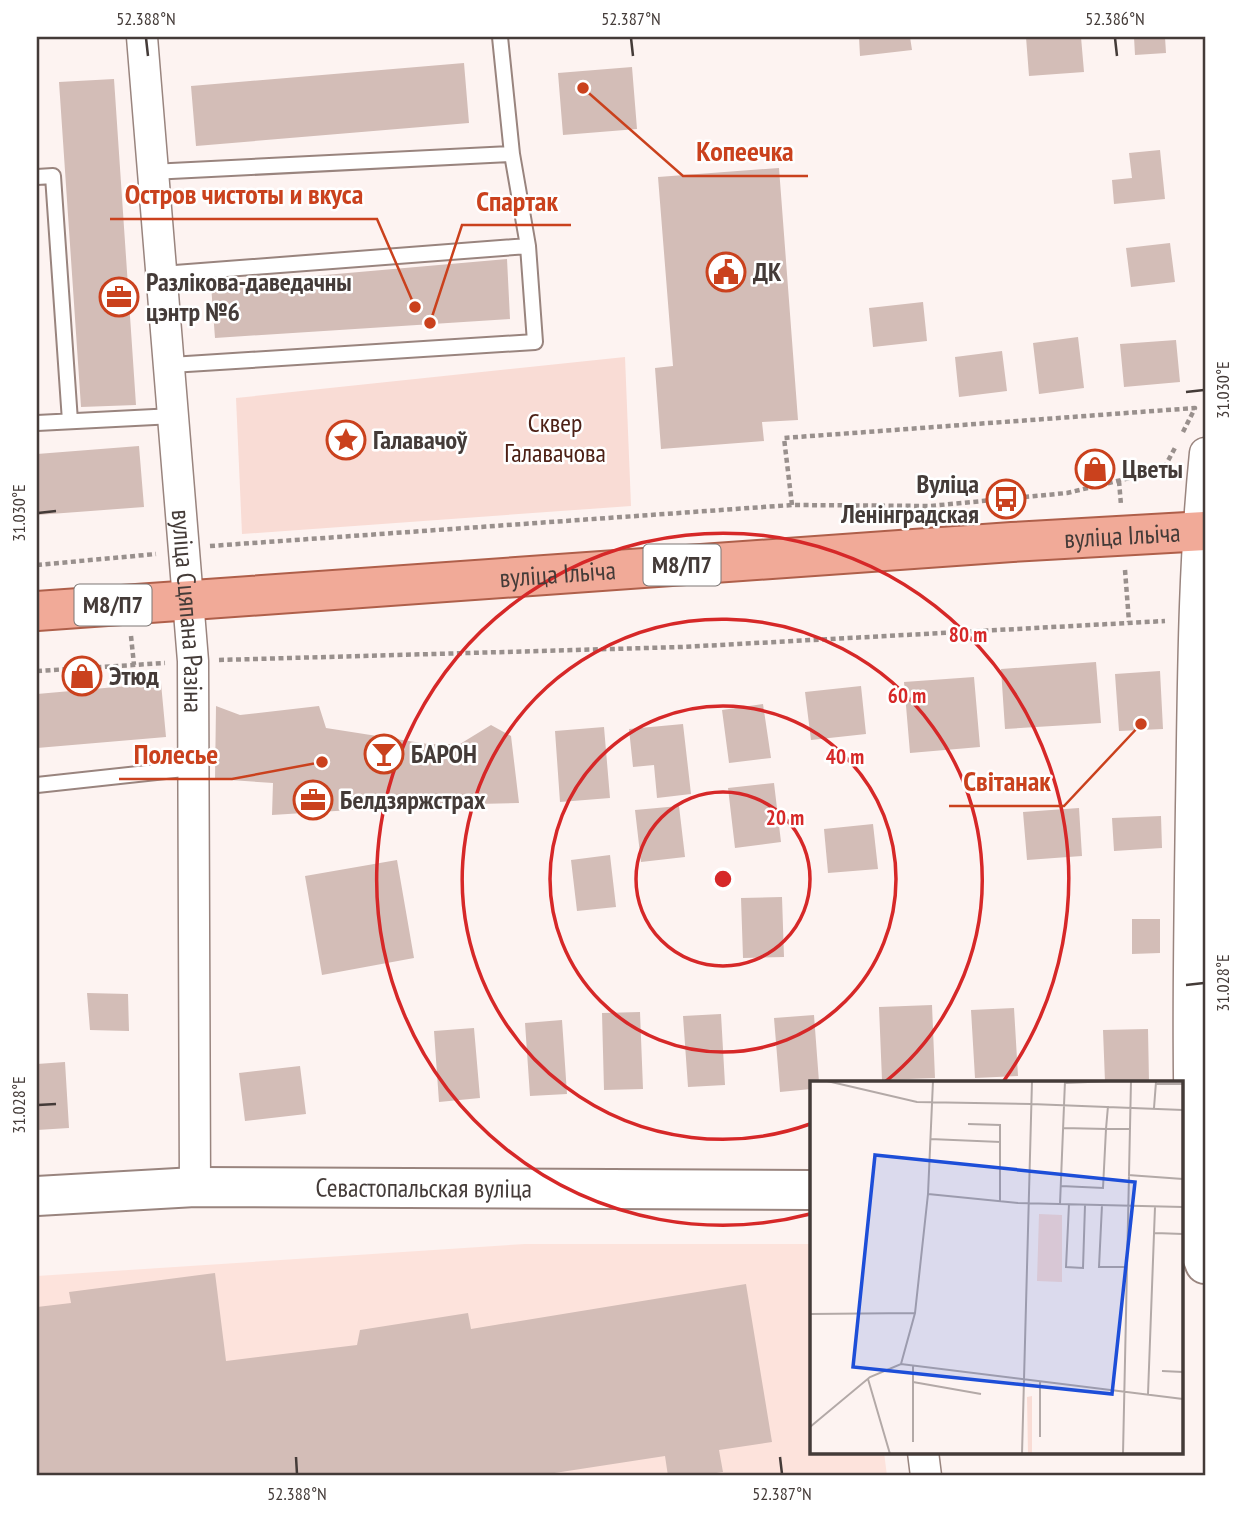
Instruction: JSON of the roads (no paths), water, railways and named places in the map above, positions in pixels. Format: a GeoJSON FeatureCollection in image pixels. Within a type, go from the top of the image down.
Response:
{"type":"FeatureCollection","features":[{"type":"Feature","properties":{"kind":"main road","name":"вуліца Ільіча"},"geometry":{"type":"LineString","coordinates":[[37,611],[1201,531]]}},
{"type":"Feature","properties":{"kind":"street","name":"вуліца Сцяпана Разіна"},"geometry":{"type":"LineString","coordinates":[[142,37],[151,172],[171,365],[190,600],[195,1187]]}},
{"type":"Feature","properties":{"kind":"street"},"geometry":{"type":"LineString","coordinates":[[1193,1244],[1198,1167],[1190,893],[1205,453]]}},
{"type":"Feature","properties":{"kind":"street","name":"Севастопальская вуліца"},"geometry":{"type":"LineString","coordinates":[[37,1196],[195,1187],[810,1190]]}},
{"type":"Feature","properties":{"kind":"street"},"geometry":{"type":"LineString","coordinates":[[923,1454],[926,1476]]}},
{"type":"Feature","properties":{"kind":"lane"},"geometry":{"type":"LineString","coordinates":[[171,365],[536,342],[528,246],[512,154],[500,37]]}},
{"type":"Feature","properties":{"kind":"lane"},"geometry":{"type":"LineString","coordinates":[[151,172],[512,154]]}},
{"type":"Feature","properties":{"kind":"lane"},"geometry":{"type":"LineString","coordinates":[[37,177],[53,176],[70,421]]}},
{"type":"Feature","properties":{"kind":"lane"},"geometry":{"type":"LineString","coordinates":[[162,274],[528,246]]}},
{"type":"Feature","properties":{"kind":"lane"},"geometry":{"type":"LineString","coordinates":[[37,424],[174,416]]}},
{"type":"Feature","properties":{"kind":"lane"},"geometry":{"type":"LineString","coordinates":[[37,785],[193,768]]}},
{"type":"Feature","properties":{"kind":"place","name":"Копеечка"},"geometry":{"type":"Point","coordinates":[583,88]}},
{"type":"Feature","properties":{"kind":"place","name":"ДК"},"geometry":{"type":"Point","coordinates":[726,272]}},
{"type":"Feature","properties":{"kind":"place","name":"Разлікова-даведачны цэнтр №6"},"geometry":{"type":"Point","coordinates":[119,297]}},
{"type":"Feature","properties":{"kind":"place","name":"Остров чистоты и вкуса"},"geometry":{"type":"Point","coordinates":[415,307]}},
{"type":"Feature","properties":{"kind":"place","name":"Спартак"},"geometry":{"type":"Point","coordinates":[430,323]}},
{"type":"Feature","properties":{"kind":"place","name":"Галавачоў"},"geometry":{"type":"Point","coordinates":[346,440]}},
{"type":"Feature","properties":{"kind":"place","name":"Цветы"},"geometry":{"type":"Point","coordinates":[1095,469]}},
{"type":"Feature","properties":{"kind":"place","name":"Вуліца Ленінградская"},"geometry":{"type":"Point","coordinates":[1006,499]}},
{"type":"Feature","properties":{"kind":"place","name":"Этюд"},"geometry":{"type":"Point","coordinates":[82,676]}},
{"type":"Feature","properties":{"kind":"place","name":"Світанак"},"geometry":{"type":"Point","coordinates":[1141,724]}},
{"type":"Feature","properties":{"kind":"place","name":"БАРОН"},"geometry":{"type":"Point","coordinates":[384,754]}},
{"type":"Feature","properties":{"kind":"place","name":"Полесье"},"geometry":{"type":"Point","coordinates":[322,762]}},
{"type":"Feature","properties":{"kind":"place","name":"Белдзяржстрах"},"geometry":{"type":"Point","coordinates":[313,800]}},
{"type":"Feature","properties":{"kind":"park label","name":"Сквер Галавачова"},"geometry":{"type":"Point","coordinates":[555,438]}}]}
